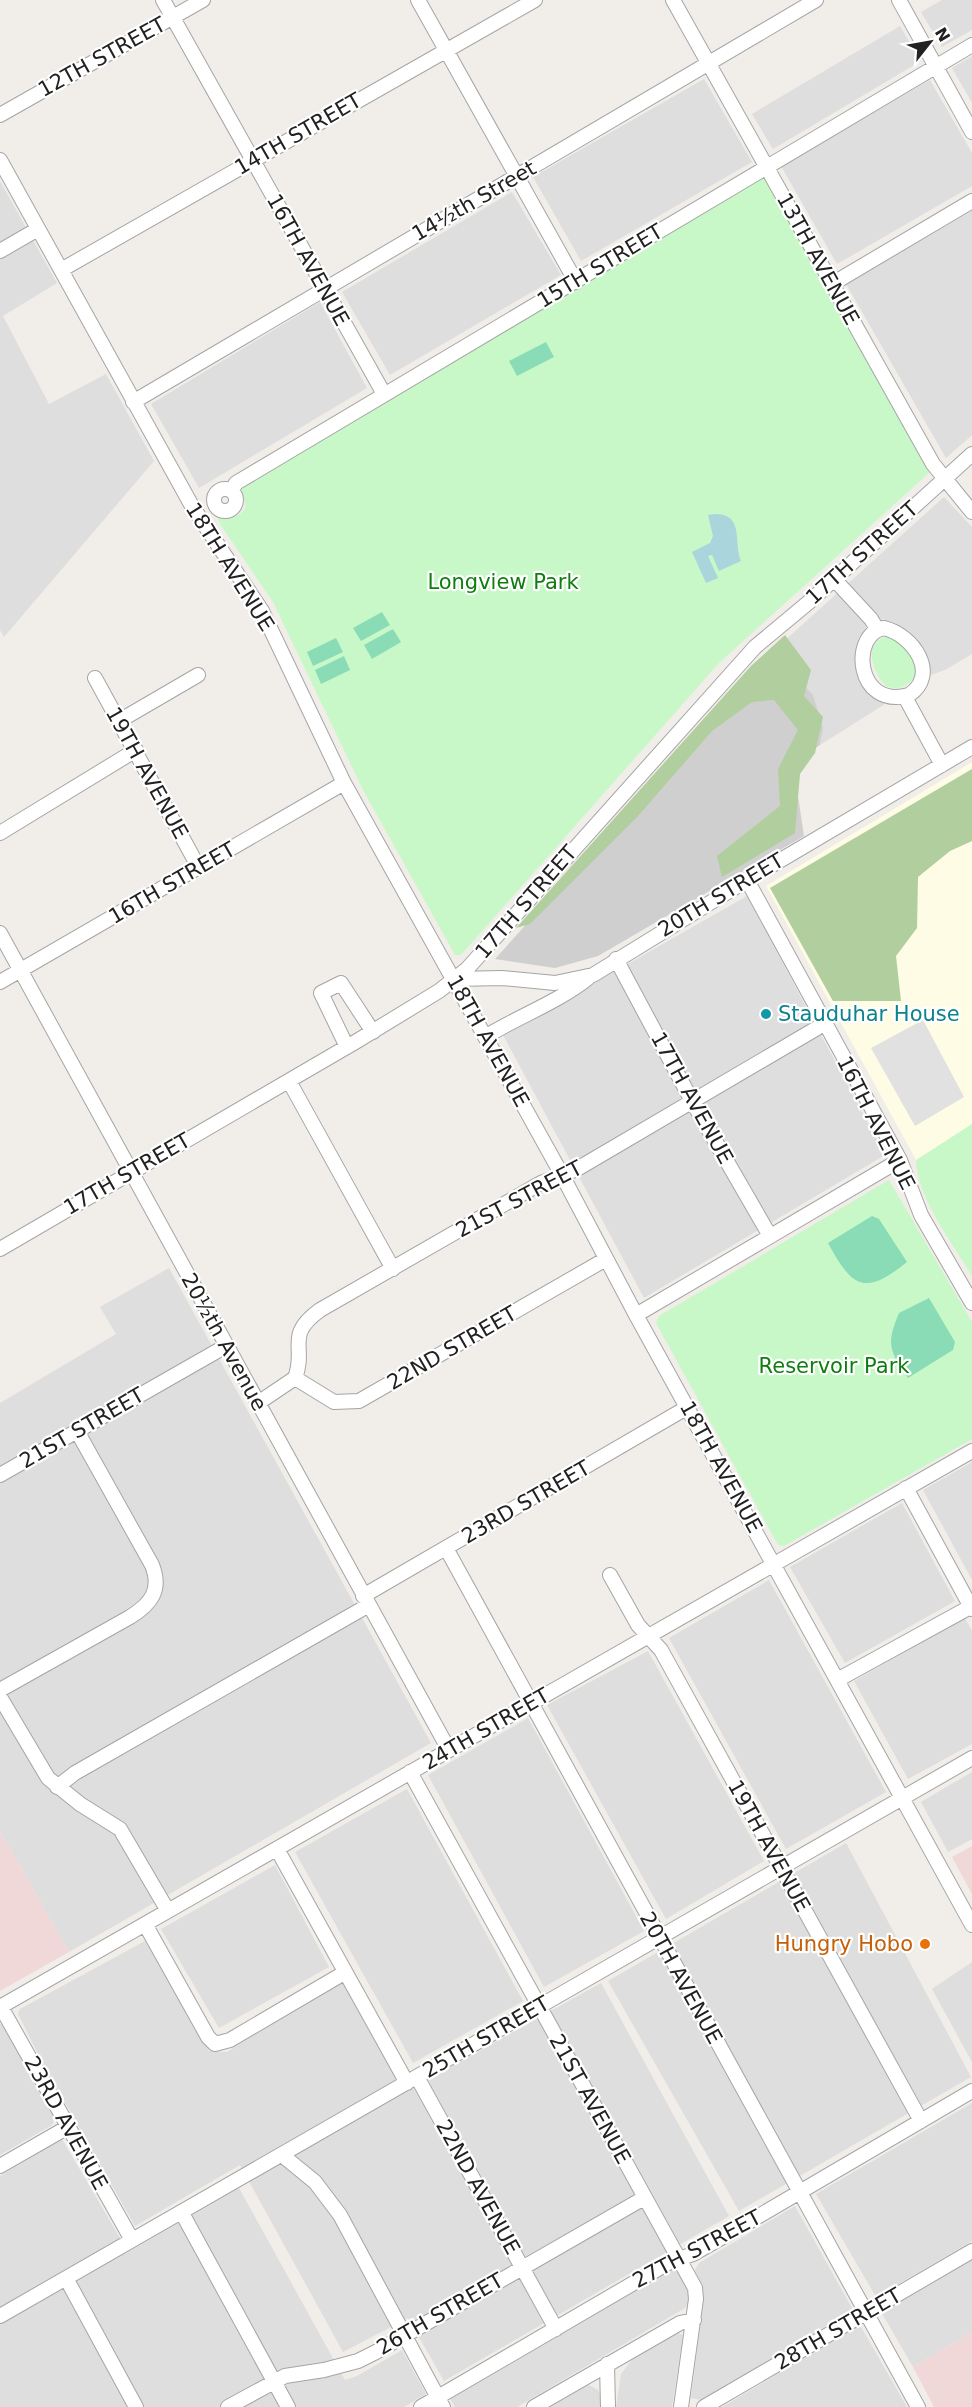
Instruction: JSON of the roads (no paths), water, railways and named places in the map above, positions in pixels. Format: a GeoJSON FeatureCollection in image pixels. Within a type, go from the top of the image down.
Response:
{"type":"FeatureCollection","features":[{"type":"Feature","properties":{"kind":"street","name":"16TH AVENUE"},"geometry":{"type":"LineString","coordinates":[[164,0],[384,394]]}},
{"type":"Feature","properties":{"kind":"street","name":"12TH STREET"},"geometry":{"type":"LineString","coordinates":[[0,115],[203,0]]}},
{"type":"Feature","properties":{"kind":"street"},"geometry":{"type":"LineString","coordinates":[[418,0],[576,282]]}},
{"type":"Feature","properties":{"kind":"street","name":"14TH STREET"},"geometry":{"type":"LineString","coordinates":[[61,270],[535,0]]}},
{"type":"Feature","properties":{"kind":"street","name":"13TH AVENUE"},"geometry":{"type":"LineString","coordinates":[[673,0],[933,464],[972,512]]}},
{"type":"Feature","properties":{"kind":"street","name":"14½th Street"},"geometry":{"type":"LineString","coordinates":[[133,402],[816,0]]}},
{"type":"Feature","properties":{"kind":"street"},"geometry":{"type":"LineString","coordinates":[[899,0],[972,132]]}},
{"type":"Feature","properties":{"kind":"street","name":"15TH STREET"},"geometry":{"type":"LineString","coordinates":[[232,490],[236,483],[384,394],[972,45]]}},
{"type":"Feature","properties":{"kind":"street","name":"18TH AVENUE"},"geometry":{"type":"LineString","coordinates":[[0,160],[192,506],[261,611],[344,783],[562,1175],[636,1315],[839,1679],[972,1924]]}},
{"type":"Feature","properties":{"kind":"street"},"geometry":{"type":"LineString","coordinates":[[832,284],[972,201]]}},
{"type":"Feature","properties":{"kind":"street"},"geometry":{"type":"LineString","coordinates":[[0,251],[38,229]]}},
{"type":"Feature","properties":{"kind":"street","name":"17TH STREET"},"geometry":{"type":"LineString","coordinates":[[0,1249],[373,1032],[467,969],[755,647],[972,454]]}},
{"type":"Feature","properties":{"kind":"street"},"geometry":{"type":"LineString","coordinates":[[834,579],[871,619],[877,629]]}},
{"type":"Feature","properties":{"kind":"street"},"geometry":{"type":"LineString","coordinates":[[877,629],[892,630],[903,637],[915,648],[923,664],[922,680],[915,691],[905,697],[891,699],[874,689],[868,681],[863,665],[863,650],[866,641],[877,629]]}},
{"type":"Feature","properties":{"kind":"street"},"geometry":{"type":"LineString","coordinates":[[119,721],[198,675]]}},
{"type":"Feature","properties":{"kind":"street","name":"19TH AVENUE"},"geometry":{"type":"LineString","coordinates":[[95,678],[199,868]]}},
{"type":"Feature","properties":{"kind":"street"},"geometry":{"type":"LineString","coordinates":[[905,697],[942,765]]}},
{"type":"Feature","properties":{"kind":"street","name":"20TH STREET"},"geometry":{"type":"LineString","coordinates":[[454,979],[502,978],[555,983],[593,975],[616,958],[972,747]]}},
{"type":"Feature","properties":{"kind":"street"},"geometry":{"type":"LineString","coordinates":[[0,833],[136,750]]}},
{"type":"Feature","properties":{"kind":"street","name":"16TH STREET"},"geometry":{"type":"LineString","coordinates":[[0,982],[344,783]]}},
{"type":"Feature","properties":{"kind":"street","name":"16TH AVENUE"},"geometry":{"type":"LineString","coordinates":[[747,880],[900,1160],[921,1215],[972,1303]]}},
{"type":"Feature","properties":{"kind":"street","name":"20½th Avenue"},"geometry":{"type":"LineString","coordinates":[[0,933],[449,1750]]}},
{"type":"Feature","properties":{"kind":"street","name":"17TH AVENUE"},"geometry":{"type":"LineString","coordinates":[[616,958],[692,1101],[770,1236]]}},
{"type":"Feature","properties":{"kind":"street"},"geometry":{"type":"LineString","coordinates":[[485,1037],[520,1015],[570,992],[593,975]]}},
{"type":"Feature","properties":{"kind":"street"},"geometry":{"type":"LineString","coordinates":[[347,1047],[321,993],[341,983],[373,1032]]}},
{"type":"Feature","properties":{"kind":"street","name":"21ST STREET"},"geometry":{"type":"LineString","coordinates":[[295,1378],[299,1365],[298,1337],[305,1323],[320,1310],[541,1182],[577,1169],[824,1024]]}},
{"type":"Feature","properties":{"kind":"street"},"geometry":{"type":"LineString","coordinates":[[289,1081],[393,1269]]}},
{"type":"Feature","properties":{"kind":"street"},"geometry":{"type":"LineString","coordinates":[[636,1315],[900,1160]]}},
{"type":"Feature","properties":{"kind":"street","name":"22ND STREET"},"geometry":{"type":"LineString","coordinates":[[295,1378],[334,1402],[359,1401],[606,1259]]}},
{"type":"Feature","properties":{"kind":"street","name":"21ST STREET"},"geometry":{"type":"LineString","coordinates":[[0,1475],[226,1346]]}},
{"type":"Feature","properties":{"kind":"street"},"geometry":{"type":"LineString","coordinates":[[258,1403],[295,1378]]}},
{"type":"Feature","properties":{"kind":"street","name":"23RD STREET"},"geometry":{"type":"LineString","coordinates":[[57,1787],[75,1773],[366,1601],[446,1548],[688,1407]]}},
{"type":"Feature","properties":{"kind":"street"},"geometry":{"type":"LineString","coordinates":[[0,1690],[146,1607],[154,1593],[156,1576],[152,1565],[77,1431]]}},
{"type":"Feature","properties":{"kind":"street","name":"24TH STREET"},"geometry":{"type":"LineString","coordinates":[[1,2007],[972,1450]]}},
{"type":"Feature","properties":{"kind":"street"},"geometry":{"type":"LineString","coordinates":[[839,1679],[972,1607],[906,1488]]}},
{"type":"Feature","properties":{"kind":"street","name":"20TH AVENUE"},"geometry":{"type":"LineString","coordinates":[[446,1548],[918,2407]]}},
{"type":"Feature","properties":{"kind":"street","name":"19TH AVENUE"},"geometry":{"type":"LineString","coordinates":[[610,1575],[648,1636],[661,1650],[921,2121]]}},
{"type":"Feature","properties":{"kind":"street"},"geometry":{"type":"LineString","coordinates":[[0,1697],[41,1768],[57,1787],[120,1830],[168,1911]]}},
{"type":"Feature","properties":{"kind":"street","name":"25TH STREET"},"geometry":{"type":"LineString","coordinates":[[0,2316],[972,1758]]}},
{"type":"Feature","properties":{"kind":"street","name":"21ST AVENUE"},"geometry":{"type":"LineString","coordinates":[[410,1772],[696,2294],[681,2407]]}},
{"type":"Feature","properties":{"kind":"street","name":"22ND AVENUE"},"geometry":{"type":"LineString","coordinates":[[277,1849],[345,1972],[412,2080],[556,2329]]}},
{"type":"Feature","properties":{"kind":"street"},"geometry":{"type":"LineString","coordinates":[[145,1924],[208,2037],[219,2044],[345,1972]]}},
{"type":"Feature","properties":{"kind":"street","name":"23RD AVENUE"},"geometry":{"type":"LineString","coordinates":[[1,2007],[132,2240]]}},
{"type":"Feature","properties":{"kind":"street","name":"27TH STREET"},"geometry":{"type":"LineString","coordinates":[[421,2407],[441,2402],[556,2329],[678,2259],[693,2254],[972,2091]]}},
{"type":"Feature","properties":{"kind":"street"},"geometry":{"type":"LineString","coordinates":[[0,2166],[68,2127]]}},
{"type":"Feature","properties":{"kind":"street"},"geometry":{"type":"LineString","coordinates":[[282,2155],[315,2182],[340,2215],[441,2402]]}},
{"type":"Feature","properties":{"kind":"street","name":"26TH STREET"},"geometry":{"type":"LineString","coordinates":[[228,2407],[273,2380],[358,2361],[405,2337],[644,2198]]}},
{"type":"Feature","properties":{"kind":"street"},"geometry":{"type":"LineString","coordinates":[[182,2213],[288,2407]]}},
{"type":"Feature","properties":{"kind":"street","name":"28TH STREET"},"geometry":{"type":"LineString","coordinates":[[704,2407],[972,2251]]}},
{"type":"Feature","properties":{"kind":"street"},"geometry":{"type":"LineString","coordinates":[[66,2278],[136,2407]]}},
{"type":"Feature","properties":{"kind":"street"},"geometry":{"type":"LineString","coordinates":[[534,2407],[680,2323],[694,2320]]}},
{"type":"Feature","properties":{"kind":"street"},"geometry":{"type":"LineString","coordinates":[[607,2364],[608,2407]]}},
{"type":"Feature","properties":{"kind":"water"},"geometry":{"type":"Polygon","coordinates":[[[708,515],[724,515],[734,524],[741,561],[719,571],[712,555],[708,556],[718,578],[706,583],[692,552],[710,543],[713,536],[708,515]]]}},
{"type":"Feature","properties":{"kind":"place","name":"Stauduhar House"},"geometry":{"type":"Point","coordinates":[766,1014]}},
{"type":"Feature","properties":{"kind":"place","name":"Hungry Hobo"},"geometry":{"type":"Point","coordinates":[925,1944]}},
{"type":"Feature","properties":{"kind":"park label","name":"Longview Park"},"geometry":{"type":"Point","coordinates":[503,582]}},
{"type":"Feature","properties":{"kind":"park label","name":"Reservoir Park"},"geometry":{"type":"Point","coordinates":[834,1366]}}]}
